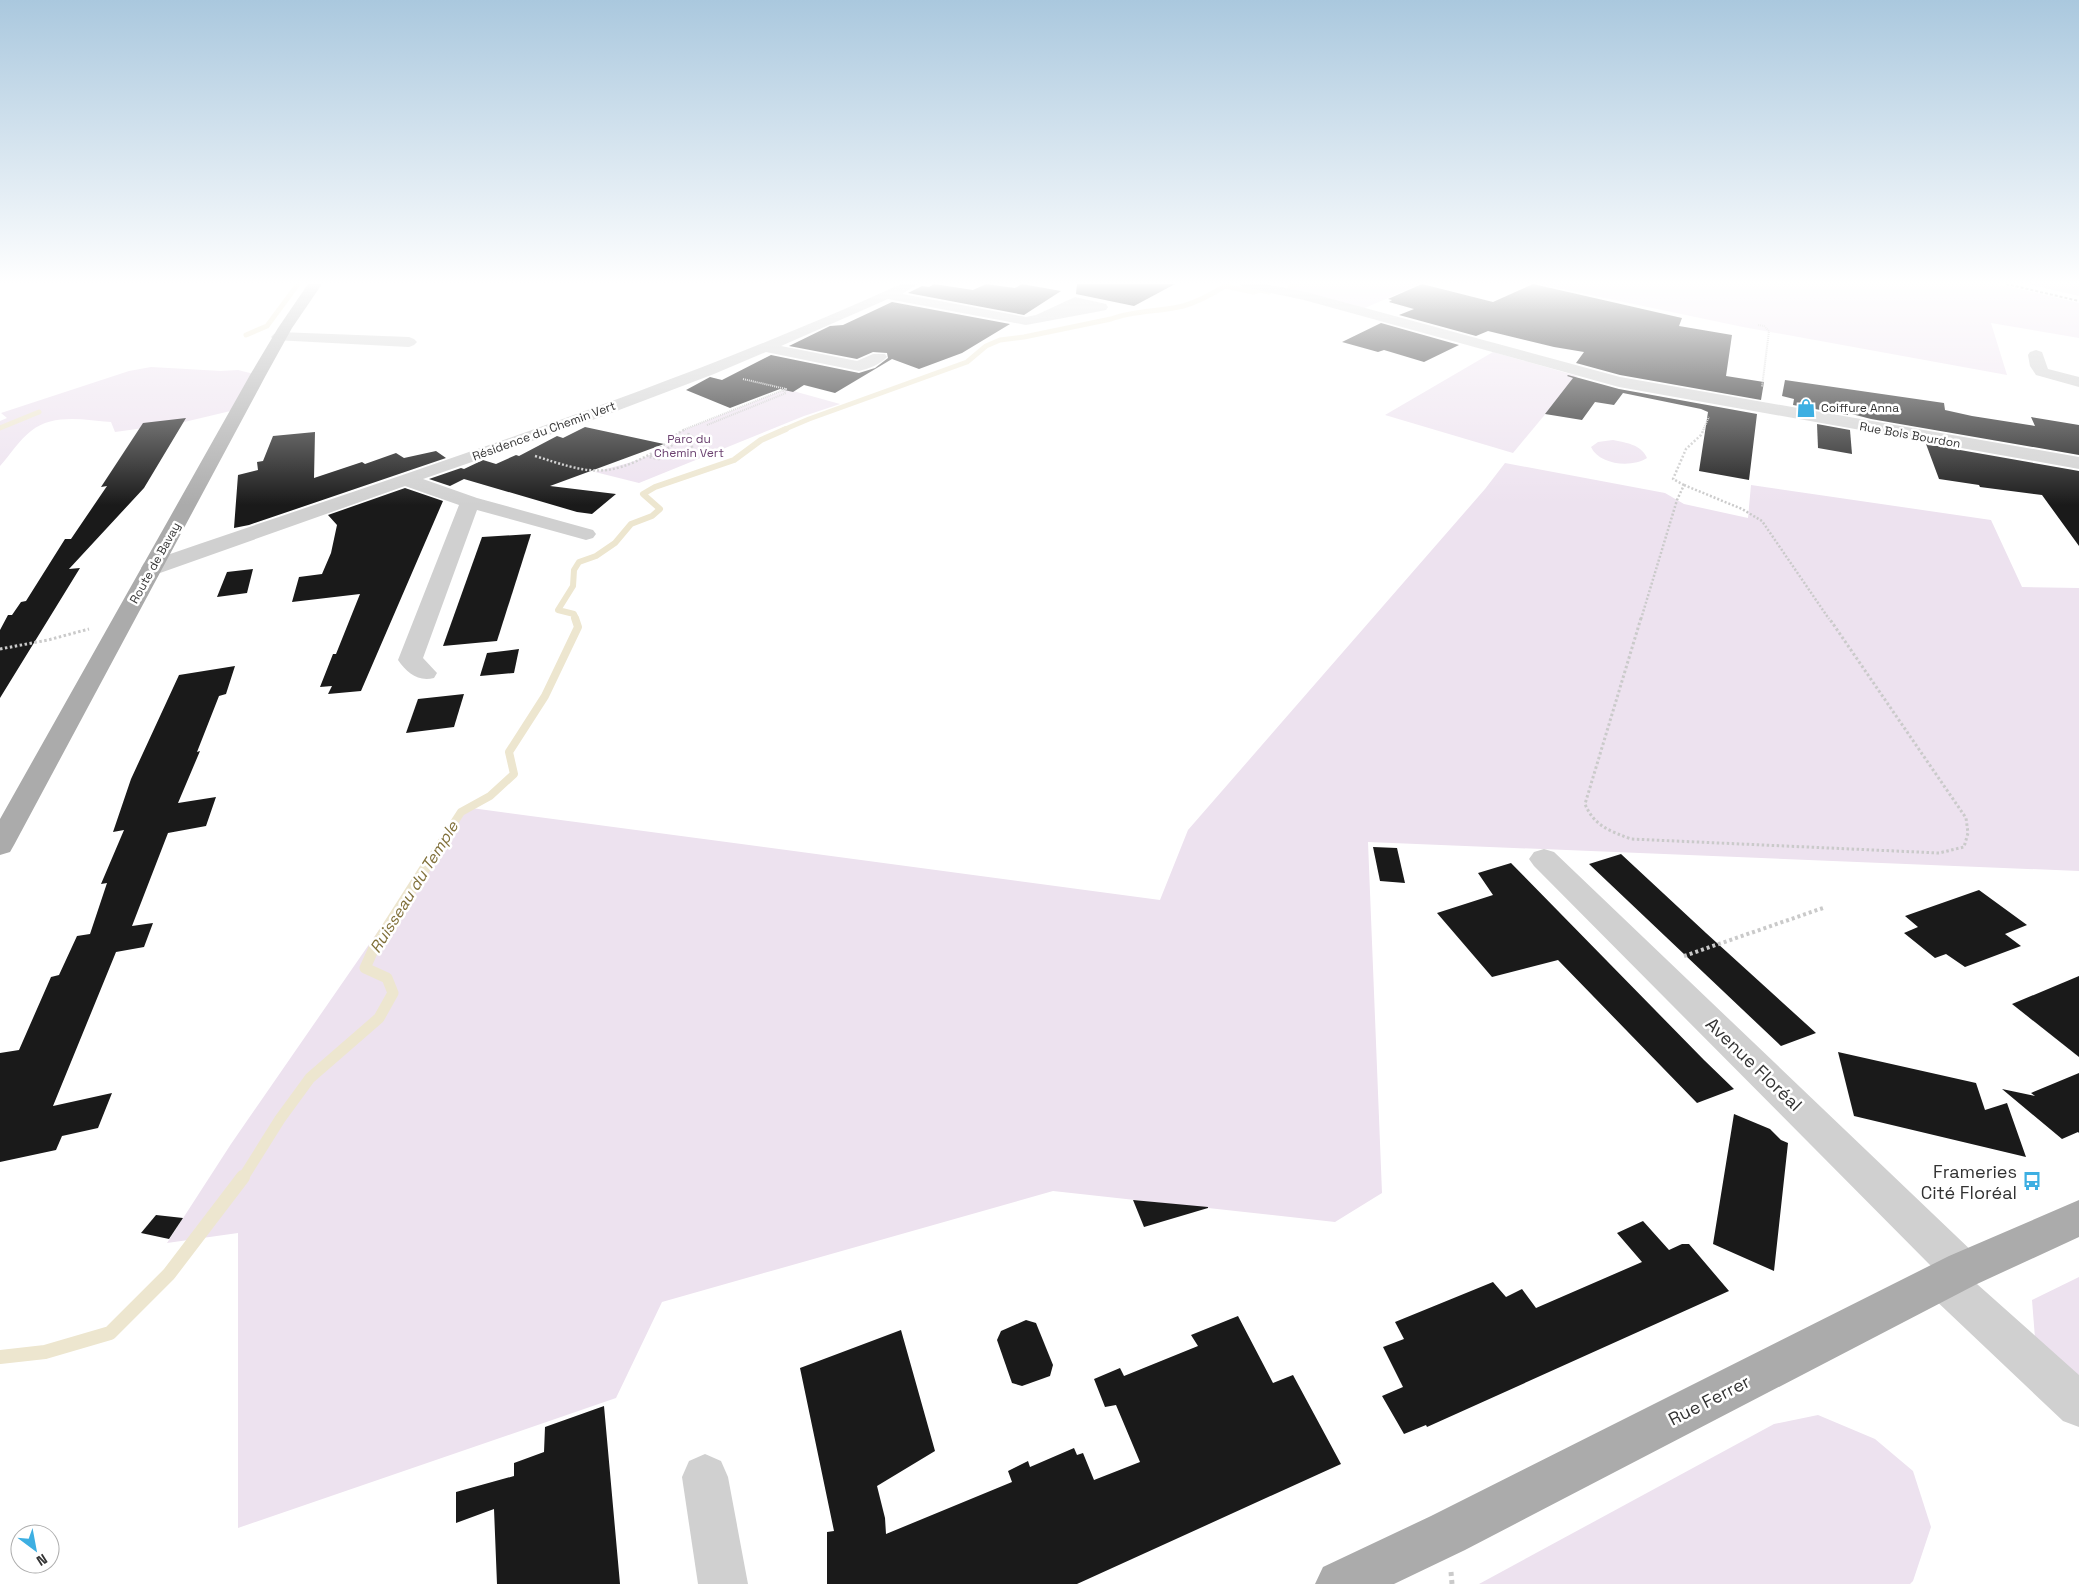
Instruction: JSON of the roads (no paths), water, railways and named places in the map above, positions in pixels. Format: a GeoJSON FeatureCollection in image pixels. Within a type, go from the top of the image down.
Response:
{"type":"FeatureCollection","features":[{"type":"Feature","properties":{"kind":"main road","name":"Route de Bavay"},"geometry":{"type":"LineString","coordinates":[[0,845],[267,358]]}},
{"type":"Feature","properties":{"kind":"main road","name":"Rue Ferrer"},"geometry":{"type":"LineString","coordinates":[[1340,1584],[1448,1533],[1953,1275],[2079,1218]]}},
{"type":"Feature","properties":{"kind":"street","name":"Résidence du Chemin Vert"},"geometry":{"type":"LineString","coordinates":[[152,568],[500,447],[739,358]]}},
{"type":"Feature","properties":{"kind":"street"},"geometry":{"type":"LineString","coordinates":[[819,358],[859,366],[877,358]]}},
{"type":"Feature","properties":{"kind":"street","name":"Rue Bois Bourdon"},"geometry":{"type":"LineString","coordinates":[[1528,358],[1619,382],[1971,446],[2079,463]]}},
{"type":"Feature","properties":{"kind":"street"},"geometry":{"type":"LineString","coordinates":[[2037,358],[2038,366],[2042,372],[2079,382]]}},
{"type":"Feature","properties":{"kind":"street"},"geometry":{"type":"LineString","coordinates":[[407,480],[470,502],[586,534]]}},
{"type":"Feature","properties":{"kind":"street"},"geometry":{"type":"LineString","coordinates":[[425,673],[410,660],[470,502]]}},
{"type":"Feature","properties":{"kind":"street","name":"Avenue Floréal"},"geometry":{"type":"LineString","coordinates":[[1544,859],[1654,967],[2079,1405]]}},
{"type":"Feature","properties":{"kind":"street"},"geometry":{"type":"LineString","coordinates":[[705,1477],[723,1584]]}},
{"type":"Feature","properties":{"kind":"waterway","name":"Ruisseau du Temple"},"geometry":{"type":"LineString","coordinates":[[783,430],[967,362],[972,358]]}},
{"type":"Feature","properties":{"kind":"waterway"},"geometry":{"type":"LineString","coordinates":[[0,428],[39,412]]}},
{"type":"Feature","properties":{"kind":"waterway","name":"Ruisseau du Temple"},"geometry":{"type":"LineString","coordinates":[[576,619],[574,614],[558,610],[573,586],[574,570],[579,562],[596,556],[615,543],[631,524],[652,516],[660,509],[643,494],[655,487],[734,460],[761,440],[786,429]]}},
{"type":"Feature","properties":{"kind":"waterway","name":"Ruisseau du Temple"},"geometry":{"type":"LineString","coordinates":[[428,863],[461,812],[490,796],[514,774],[509,752],[545,696],[578,627],[575,618]]}},
{"type":"Feature","properties":{"kind":"waterway","name":"Ruisseau du Temple"},"geometry":{"type":"LineString","coordinates":[[243,1178],[280,1119],[310,1078],[379,1018],[393,993],[387,978],[365,968],[374,948],[429,862]]}},
{"type":"Feature","properties":{"kind":"waterway","name":"Ruisseau du Temple"},"geometry":{"type":"LineString","coordinates":[[0,1357],[45,1352],[110,1333],[169,1274],[243,1177]]}},
{"type":"Feature","properties":{"kind":"place","name":"Coiffure Anna"},"geometry":{"type":"Point","coordinates":[1806,408]}},
{"type":"Feature","properties":{"kind":"place","name":"Frameries Cité Floréal"},"geometry":{"type":"Point","coordinates":[2032,1181]}},
{"type":"Feature","properties":{"kind":"park label","name":"Parc du Chemin Vert"},"geometry":{"type":"Point","coordinates":[689,446]}}]}
